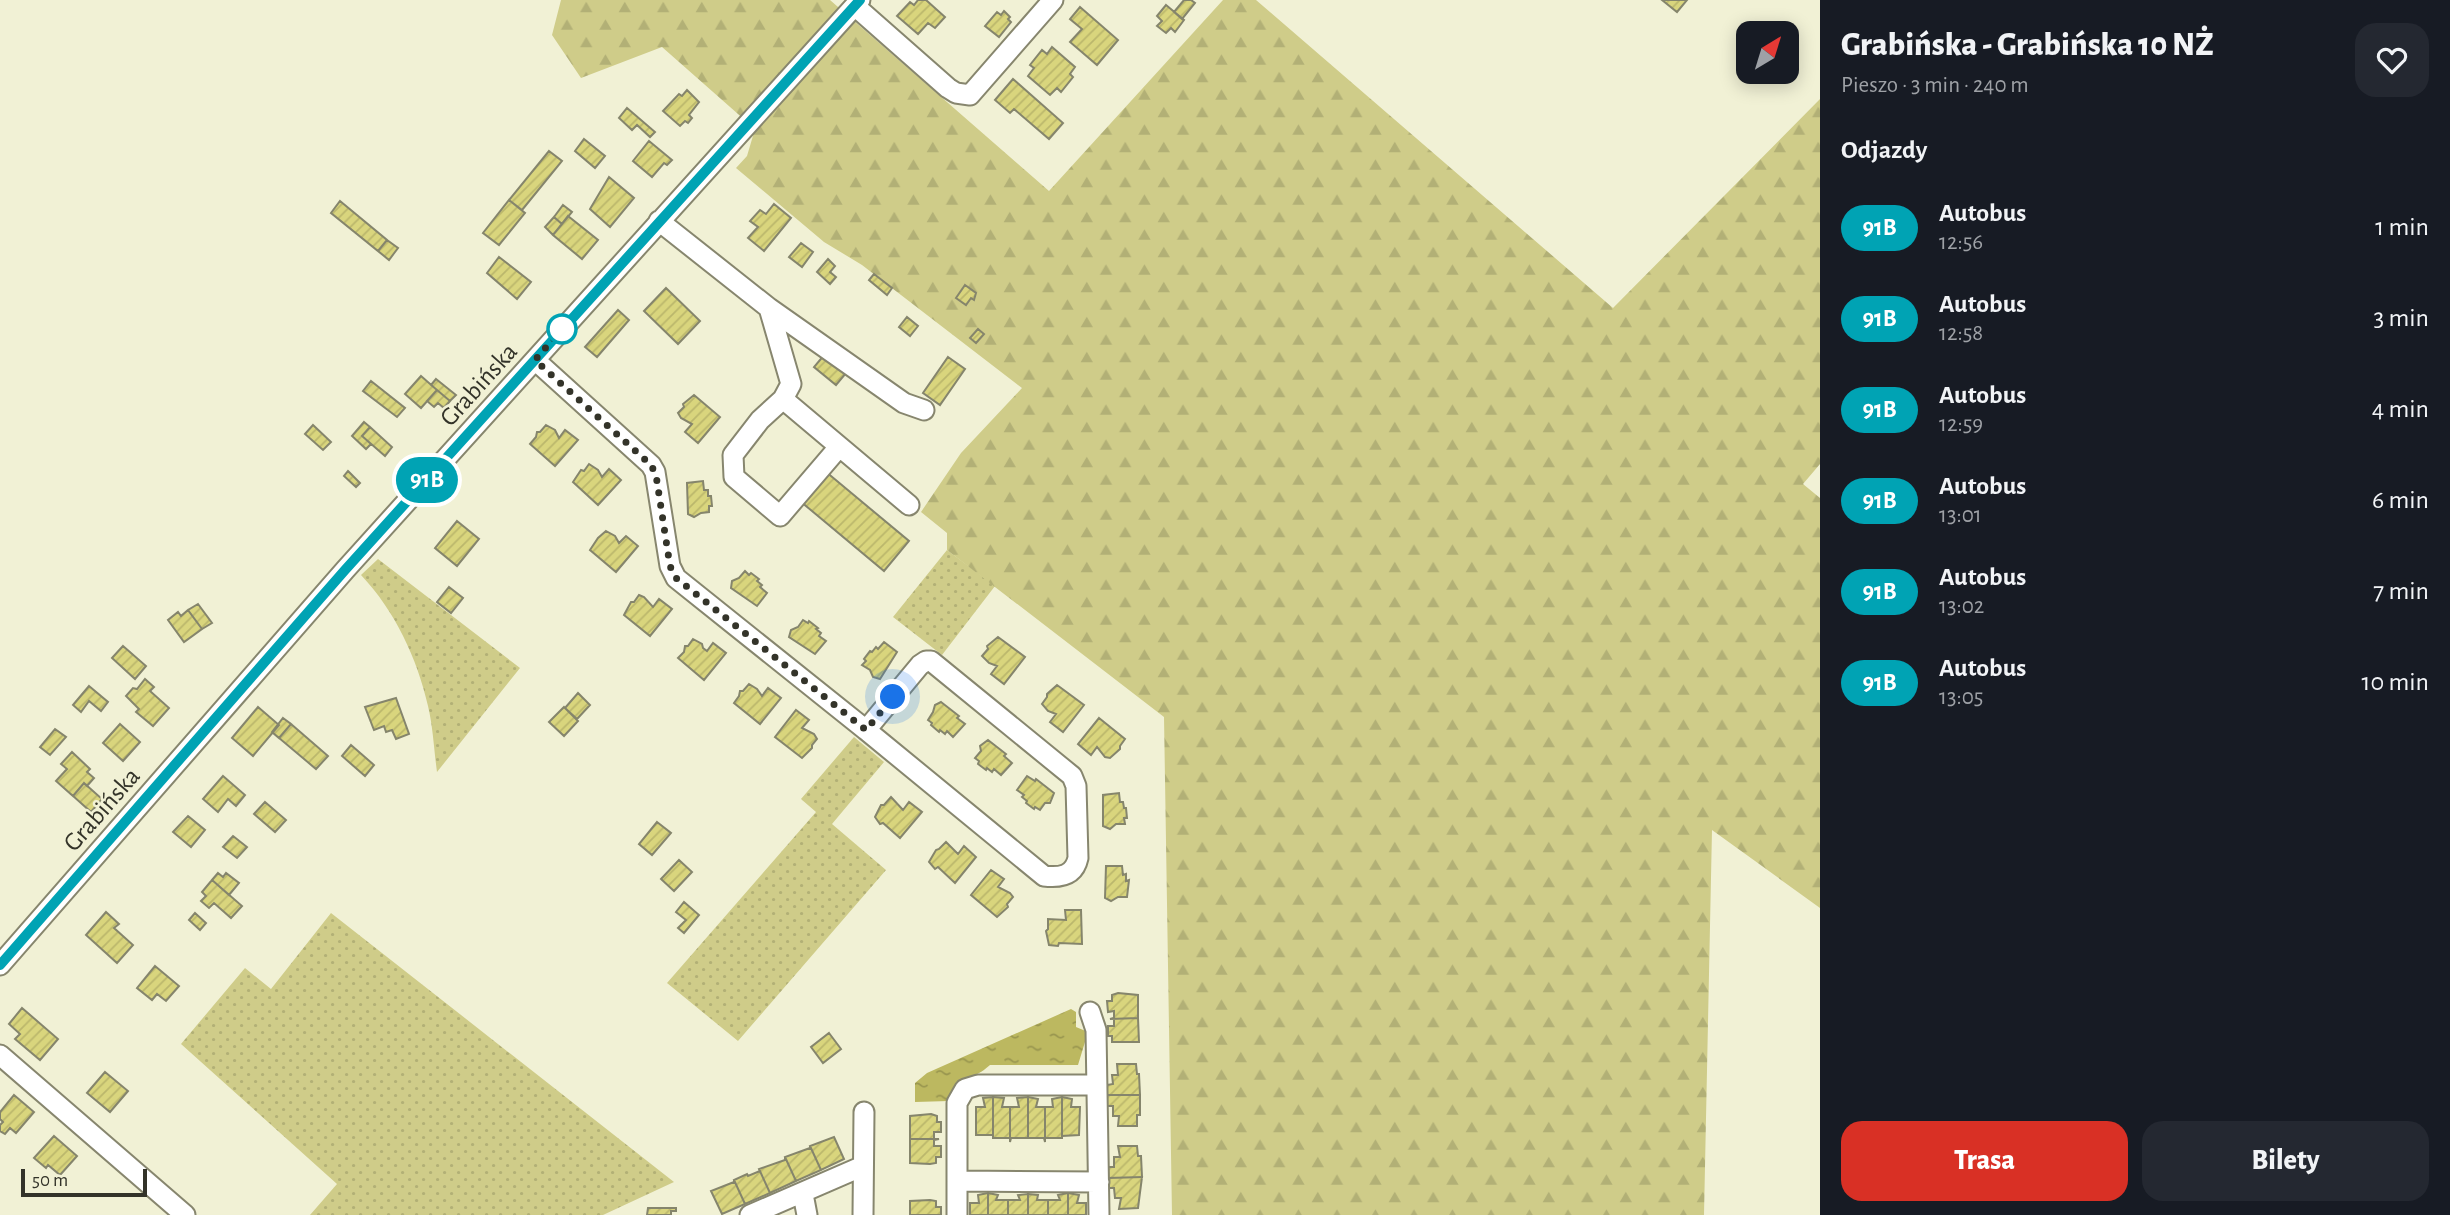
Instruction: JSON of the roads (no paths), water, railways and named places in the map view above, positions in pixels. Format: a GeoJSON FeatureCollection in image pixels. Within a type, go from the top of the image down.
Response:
{"type":"FeatureCollection","features":[{"type":"Feature","properties":{"kind":"street"},"geometry":{"type":"LineString","coordinates":[[858,3],[948,88],[956,93],[970,95],[1053,0]]}},
{"type":"Feature","properties":{"kind":"street","name":"Grabińska"},"geometry":{"type":"LineString","coordinates":[[0,965],[220,711],[858,3]]}},
{"type":"Feature","properties":{"kind":"street"},"geometry":{"type":"LineString","coordinates":[[659,221],[769,308],[904,403],[924,410]]}},
{"type":"Feature","properties":{"kind":"street"},"geometry":{"type":"LineString","coordinates":[[769,308],[791,384],[783,399],[760,420],[733,454],[734,477],[780,516],[839,447]]}},
{"type":"Feature","properties":{"kind":"street"},"geometry":{"type":"LineString","coordinates":[[535,360],[654,468],[670,566],[676,578],[1044,876],[1063,876],[1075,868],[1078,859],[1076,786],[1072,776],[931,661],[920,665],[866,730]]}},
{"type":"Feature","properties":{"kind":"street"},"geometry":{"type":"LineString","coordinates":[[783,399],[909,505]]}},
{"type":"Feature","properties":{"kind":"street"},"geometry":{"type":"LineString","coordinates":[[1090,1012],[1096,1030],[1099,1215]]}},
{"type":"Feature","properties":{"kind":"street"},"geometry":{"type":"LineString","coordinates":[[0,1055],[185,1215]]}},
{"type":"Feature","properties":{"kind":"street"},"geometry":{"type":"LineString","coordinates":[[957,1215],[957,1103],[964,1089],[978,1085],[1097,1085]]}},
{"type":"Feature","properties":{"kind":"street"},"geometry":{"type":"LineString","coordinates":[[863,1215],[864,1112]]}},
{"type":"Feature","properties":{"kind":"street"},"geometry":{"type":"LineString","coordinates":[[750,1215],[863,1166]]}},
{"type":"Feature","properties":{"kind":"street"},"geometry":{"type":"LineString","coordinates":[[957,1181],[1098,1182]]}},
{"type":"Feature","properties":{"kind":"street"},"geometry":{"type":"LineString","coordinates":[[803,1194],[807,1215]]}},
{"type":"Feature","properties":{"kind":"water"},"geometry":{"type":"Polygon","coordinates":[[[1071,1009],[1076,1012],[1076,1027],[1088,1032],[1078,1065],[990,1065],[960,1083],[949,1101],[915,1102],[915,1083],[927,1073],[1071,1009]]]}}]}
